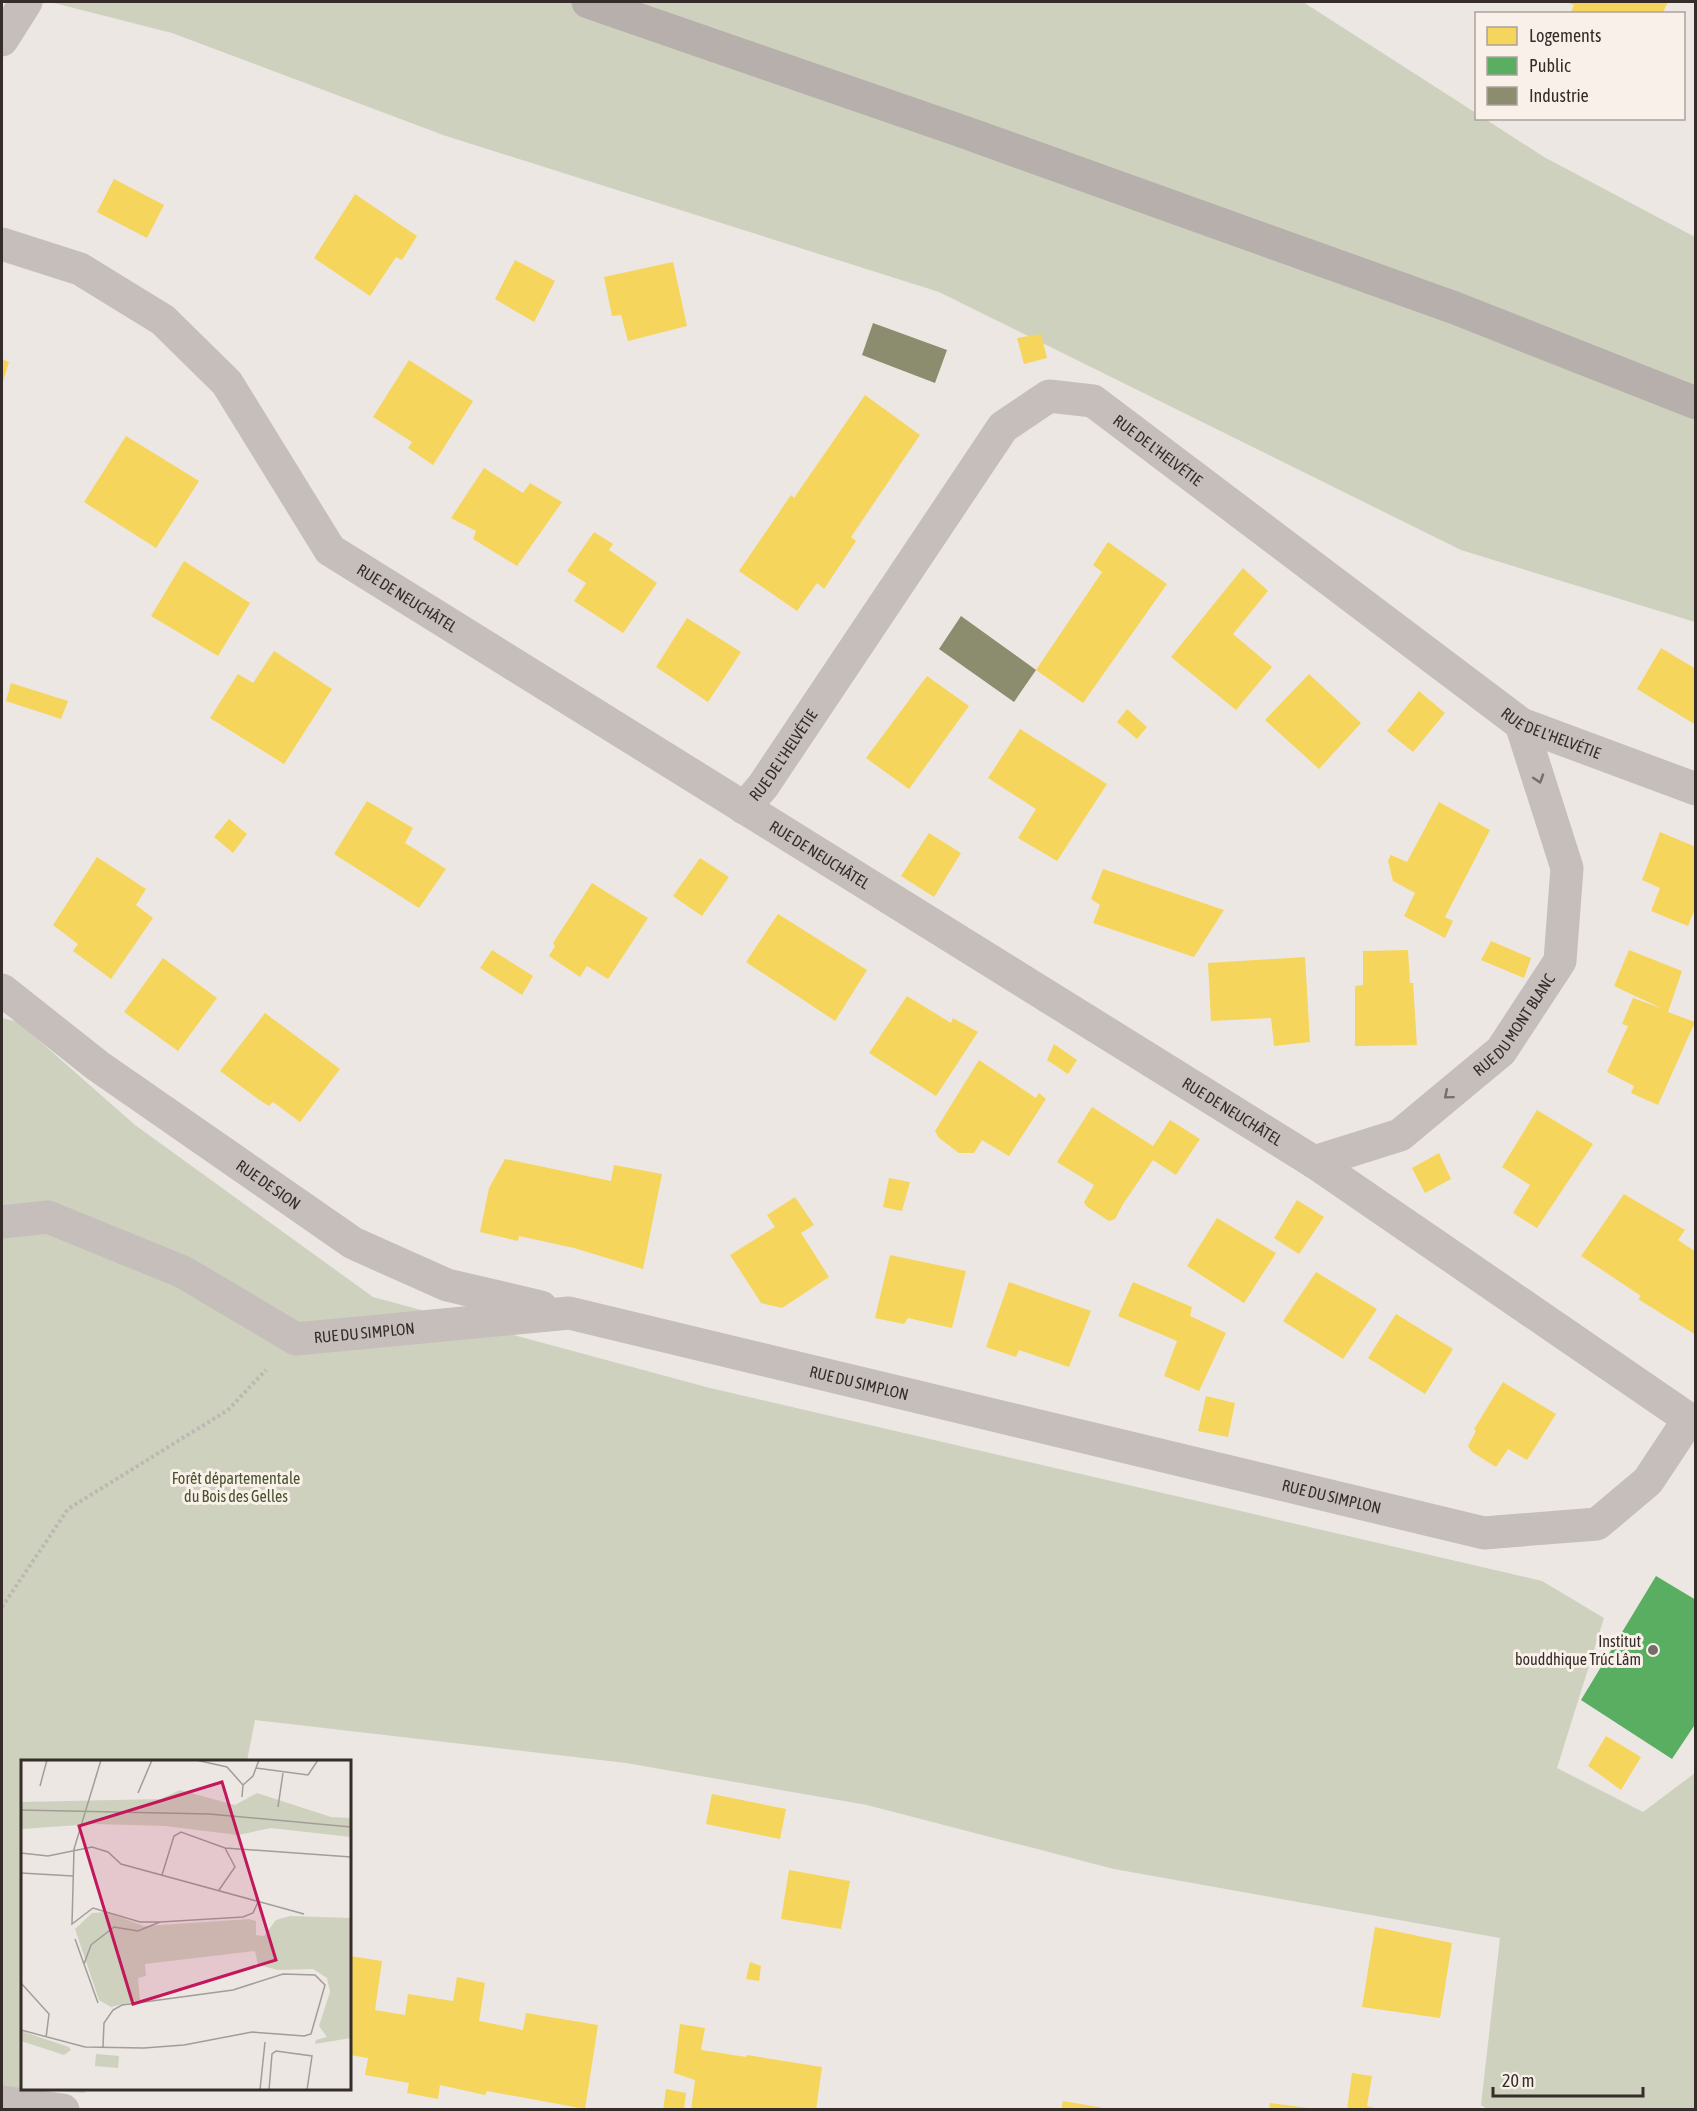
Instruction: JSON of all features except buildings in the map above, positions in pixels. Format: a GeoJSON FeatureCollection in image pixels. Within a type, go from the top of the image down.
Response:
{"type":"FeatureCollection","features":[{"type":"Feature","properties":{"kind":"main road"},"geometry":{"type":"LineString","coordinates":[[588,2],[964,132],[1455,308],[1695,403]]}},
{"type":"Feature","properties":{"kind":"street"},"geometry":{"type":"LineString","coordinates":[[2,40],[26,2]]}},
{"type":"Feature","properties":{"kind":"street","name":"RUE DE NEUCHÂTEL"},"geometry":{"type":"LineString","coordinates":[[2,244],[80,269],[163,320],[227,383],[330,550],[1314,1162],[1692,1421]]}},
{"type":"Feature","properties":{"kind":"street","name":"RUE DE L'HELVÉTIE"},"geometry":{"type":"LineString","coordinates":[[744,808],[763,786],[1003,427],[1049,396],[1094,401],[1521,724],[1695,789]]}},
{"type":"Feature","properties":{"kind":"street","name":"RUE DU MONT BLANC"},"geometry":{"type":"LineString","coordinates":[[1314,1162],[1400,1135],[1501,1051],[1560,961],[1567,868],[1521,724]]}},
{"type":"Feature","properties":{"kind":"street","name":"RUE DE SION"},"geometry":{"type":"LineString","coordinates":[[2,990],[98,1066],[353,1243],[447,1285],[569,1313]]}},
{"type":"Feature","properties":{"kind":"street","name":"RUE DU SIMPLON"},"geometry":{"type":"LineString","coordinates":[[2,1222],[48,1217],[183,1272],[296,1339],[569,1313],[1484,1533],[1597,1524],[1648,1481],[1692,1421]]}},
{"type":"Feature","properties":{"kind":"street"},"geometry":{"type":"LineString","coordinates":[[2,2102],[63,2109]]}},
{"type":"Feature","properties":{"kind":"path"},"geometry":{"type":"LineString","coordinates":[[2,1607],[68,1509],[228,1410],[296,1339]]}},
{"type":"Feature","properties":{"kind":"green space"},"geometry":{"type":"Polygon","coordinates":[[[50,2],[1303,2],[1475,112],[1475,120],[1487,120],[1544,157],[1695,237],[1695,622],[1461,550],[939,292],[443,135],[172,33],[50,2]]]}},
{"type":"Feature","properties":{"kind":"green space","name":"Forêt départementale du Bois des Gelles"},"geometry":{"type":"Polygon","coordinates":[[[2,1018],[18,1022],[135,1125],[373,1297],[710,1388],[1542,1581],[1604,1618],[1557,1768],[1643,1812],[1695,1773],[1695,2109],[1489,2110],[1481,2105],[1500,1938],[1114,1869],[867,1805],[626,1763],[255,1720],[247,1760],[21,1760],[21,2088],[2,2087],[2,1018]]]}},
{"type":"Feature","properties":{"kind":"green space","name":"Forêt départementale du Bois des Gelles"},"geometry":{"type":"Polygon","coordinates":[[[44,2090],[85,2090],[85,2093],[44,2090]]]}},
{"type":"Feature","properties":{"kind":"place","name":"Institut bouddhique Trúc Lâm"},"geometry":{"type":"Point","coordinates":[1653,1650]}}]}
